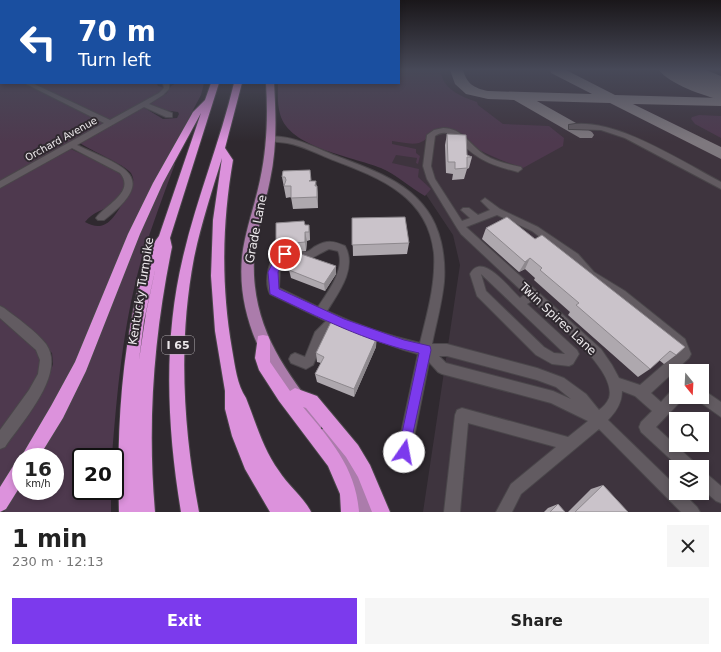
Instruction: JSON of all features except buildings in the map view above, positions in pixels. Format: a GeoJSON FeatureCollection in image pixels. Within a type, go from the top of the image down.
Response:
{"type":"FeatureCollection","features":[{"type":"Feature","properties":{"kind":"highway","name":"Kentucky Turnpike"},"geometry":{"type":"LineString","coordinates":[[146,512],[143,460],[144,384],[150,322],[166,247],[164,238],[211,94]]}},
{"type":"Feature","properties":{"kind":"highway","name":"I 65"},"geometry":{"type":"LineString","coordinates":[[190,512],[184,479],[177,420],[180,322],[184,289],[197,224],[212,180],[235,94]]}},
{"type":"Feature","properties":{"kind":"highway"},"geometry":{"type":"LineString","coordinates":[[35,448],[57,412],[81,366],[134,234],[158,183],[197,112],[209,101]]}},
{"type":"Feature","properties":{"kind":"highway"},"geometry":{"type":"LineString","coordinates":[[220,147],[228,160],[218,218],[216,253],[217,288],[224,352],[234,395],[233,407],[245,448],[262,485],[281,512]]}},
{"type":"Feature","properties":{"kind":"highway"},"geometry":{"type":"LineString","coordinates":[[128,512],[127,447],[132,357],[139,313],[151,262],[155,249],[164,238]]}},
{"type":"Feature","properties":{"kind":"highway"},"geometry":{"type":"LineString","coordinates":[[263,341],[262,360],[264,365],[280,392],[334,460],[348,490],[350,512]]}},
{"type":"Feature","properties":{"kind":"highway"},"geometry":{"type":"LineString","coordinates":[[234,395],[240,404],[256,450],[267,470],[302,512]]}},
{"type":"Feature","properties":{"kind":"highway"},"geometry":{"type":"LineString","coordinates":[[295,396],[311,402],[352,451],[364,471],[381,512]]}},
{"type":"Feature","properties":{"kind":"highway"},"geometry":{"type":"LineString","coordinates":[[0,503],[12,484]]}},
{"type":"Feature","properties":{"kind":"main road","name":"Grade Lane"},"geometry":{"type":"LineString","coordinates":[[270,94],[272,139],[262,194],[252,232],[248,266],[252,305],[263,341],[277,370],[345,461],[367,512]]}},
{"type":"Feature","properties":{"kind":"street"},"geometry":{"type":"LineString","coordinates":[[50,94],[110,123]]}},
{"type":"Feature","properties":{"kind":"street","name":"Orchard Avenue"},"geometry":{"type":"LineString","coordinates":[[0,185],[162,94]]}},
{"type":"Feature","properties":{"kind":"street"},"geometry":{"type":"LineString","coordinates":[[144,104],[169,115]]}},
{"type":"Feature","properties":{"kind":"street"},"geometry":{"type":"LineString","coordinates":[[572,127],[602,128],[628,136],[721,186]]}},
{"type":"Feature","properties":{"kind":"street","name":"Twin Spires Lane"},"geometry":{"type":"LineString","coordinates":[[504,512],[516,489],[599,420],[615,400],[613,382],[605,364],[597,353],[460,226],[431,179],[427,166],[431,135],[442,130],[456,133],[472,151],[489,162],[518,169]]}},
{"type":"Feature","properties":{"kind":"street"},"geometry":{"type":"LineString","coordinates":[[272,139],[296,141],[385,177],[409,195],[427,216],[438,243],[440,282],[404,452]]}},
{"type":"Feature","properties":{"kind":"street"},"geometry":{"type":"LineString","coordinates":[[72,144],[122,171],[128,177],[129,183],[125,193],[101,218]]}},
{"type":"Feature","properties":{"kind":"street"},"geometry":{"type":"LineString","coordinates":[[484,201],[497,211],[535,229],[574,257],[590,275],[621,294],[681,343],[685,354],[682,358],[641,393]]}},
{"type":"Feature","properties":{"kind":"street"},"geometry":{"type":"LineString","coordinates":[[466,210],[476,219]]}},
{"type":"Feature","properties":{"kind":"street"},"geometry":{"type":"LineString","coordinates":[[460,226],[497,211]]}},
{"type":"Feature","properties":{"kind":"street"},"geometry":{"type":"LineString","coordinates":[[320,313],[343,275],[345,256],[338,247],[333,245],[323,247],[305,256],[281,255],[273,272],[274,291],[334,320],[404,345],[426,350],[447,350],[537,374],[560,382],[581,399],[599,420],[692,512]]}},
{"type":"Feature","properties":{"kind":"street"},"geometry":{"type":"LineString","coordinates":[[479,270],[484,270],[519,304],[567,347],[573,354],[569,360],[552,358],[540,351],[481,293],[475,274],[479,270]]}},
{"type":"Feature","properties":{"kind":"street"},"geometry":{"type":"LineString","coordinates":[[519,304],[534,295]]}},
{"type":"Feature","properties":{"kind":"street"},"geometry":{"type":"LineString","coordinates":[[0,311],[42,348],[46,360],[45,372],[39,384],[0,442]]}},
{"type":"Feature","properties":{"kind":"street"},"geometry":{"type":"LineString","coordinates":[[296,359],[306,363],[309,361],[319,336],[334,320]]}},
{"type":"Feature","properties":{"kind":"street"},"geometry":{"type":"LineString","coordinates":[[426,350],[442,368],[553,397],[599,420]]}},
{"type":"Feature","properties":{"kind":"street"},"geometry":{"type":"LineString","coordinates":[[613,382],[627,385],[641,393],[661,411]]}},
{"type":"Feature","properties":{"kind":"street"},"geometry":{"type":"LineString","coordinates":[[709,401],[721,410]]}},
{"type":"Feature","properties":{"kind":"street"},"geometry":{"type":"LineString","coordinates":[[669,403],[646,427],[681,460]]}},
{"type":"Feature","properties":{"kind":"street"},"geometry":{"type":"LineString","coordinates":[[452,512],[462,415],[570,444]]}},
{"type":"Feature","properties":{"kind":"street"},"geometry":{"type":"LineString","coordinates":[[709,485],[721,496]]}},
{"type":"Feature","properties":{"kind":"shaded area"},"geometry":{"type":"Polygon","coordinates":[[[0,94],[46,94],[106,124],[0,184],[0,94]]]}},
{"type":"Feature","properties":{"kind":"shaded area"},"geometry":{"type":"Polygon","coordinates":[[[54,94],[159,94],[110,120],[54,94]]]}},
{"type":"Feature","properties":{"kind":"shaded area"},"geometry":{"type":"Polygon","coordinates":[[[166,94],[201,94],[131,227],[77,357],[63,386],[26,448],[12,448],[12,473],[0,493],[0,449],[49,376],[53,364],[52,353],[0,306],[0,187],[71,149],[116,170],[125,179],[120,198],[116,203],[91,216],[85,222],[92,225],[104,225],[113,218],[124,201],[131,188],[133,178],[127,169],[80,143],[81,141],[143,107],[163,119],[177,118],[179,114],[178,112],[163,110],[150,104],[166,94]]]}},
{"type":"Feature","properties":{"kind":"shaded area"},"geometry":{"type":"Polygon","coordinates":[[[278,94],[459,94],[477,102],[478,105],[503,124],[549,126],[564,138],[563,146],[523,168],[482,151],[443,128],[438,129],[425,140],[416,144],[392,141],[392,144],[416,149],[416,153],[420,156],[418,164],[416,163],[417,158],[396,155],[392,163],[419,169],[418,177],[431,189],[425,196],[381,168],[338,155],[308,143],[295,135],[286,126],[280,114],[278,94]]]}},
{"type":"Feature","properties":{"kind":"shaded area"},"geometry":{"type":"Polygon","coordinates":[[[389,94],[721,94],[721,512],[423,512],[460,265],[453,235],[421,187],[341,149],[389,94]]]}},
{"type":"Feature","properties":{"kind":"shaded area"},"geometry":{"type":"Polygon","coordinates":[[[699,115],[721,116],[721,138],[695,124],[691,119],[692,117],[699,115]]]}},
{"type":"Feature","properties":{"kind":"shaded area"},"geometry":{"type":"Polygon","coordinates":[[[171,164],[175,164],[157,212],[135,285],[125,334],[113,448],[72,448],[72,500],[111,500],[111,512],[4,512],[12,498],[12,500],[64,500],[64,448],[40,448],[171,164]]]}},
{"type":"Feature","properties":{"kind":"shaded area"},"geometry":{"type":"Polygon","coordinates":[[[0,316],[41,353],[41,372],[0,436],[0,316]]]}},
{"type":"Feature","properties":{"kind":"taxiway"},"geometry":{"type":"LineString","coordinates":[[484,94],[612,99]]}},
{"type":"Feature","properties":{"kind":"taxiway"},"geometry":{"type":"LineString","coordinates":[[603,94],[612,99]]}},
{"type":"Feature","properties":{"kind":"taxiway"},"geometry":{"type":"LineString","coordinates":[[520,99],[532,104],[586,135]]}},
{"type":"Feature","properties":{"kind":"taxiway"},"geometry":{"type":"LineString","coordinates":[[612,99],[721,102]]}},
{"type":"Feature","properties":{"kind":"taxiway"},"geometry":{"type":"LineString","coordinates":[[612,99],[721,154]]}},
{"type":"Feature","properties":{"kind":"route"},"geometry":{"type":"LineString","coordinates":[[285,254],[281,255],[273,272],[274,291],[340,323],[404,345],[426,350],[404,452]]}}]}
